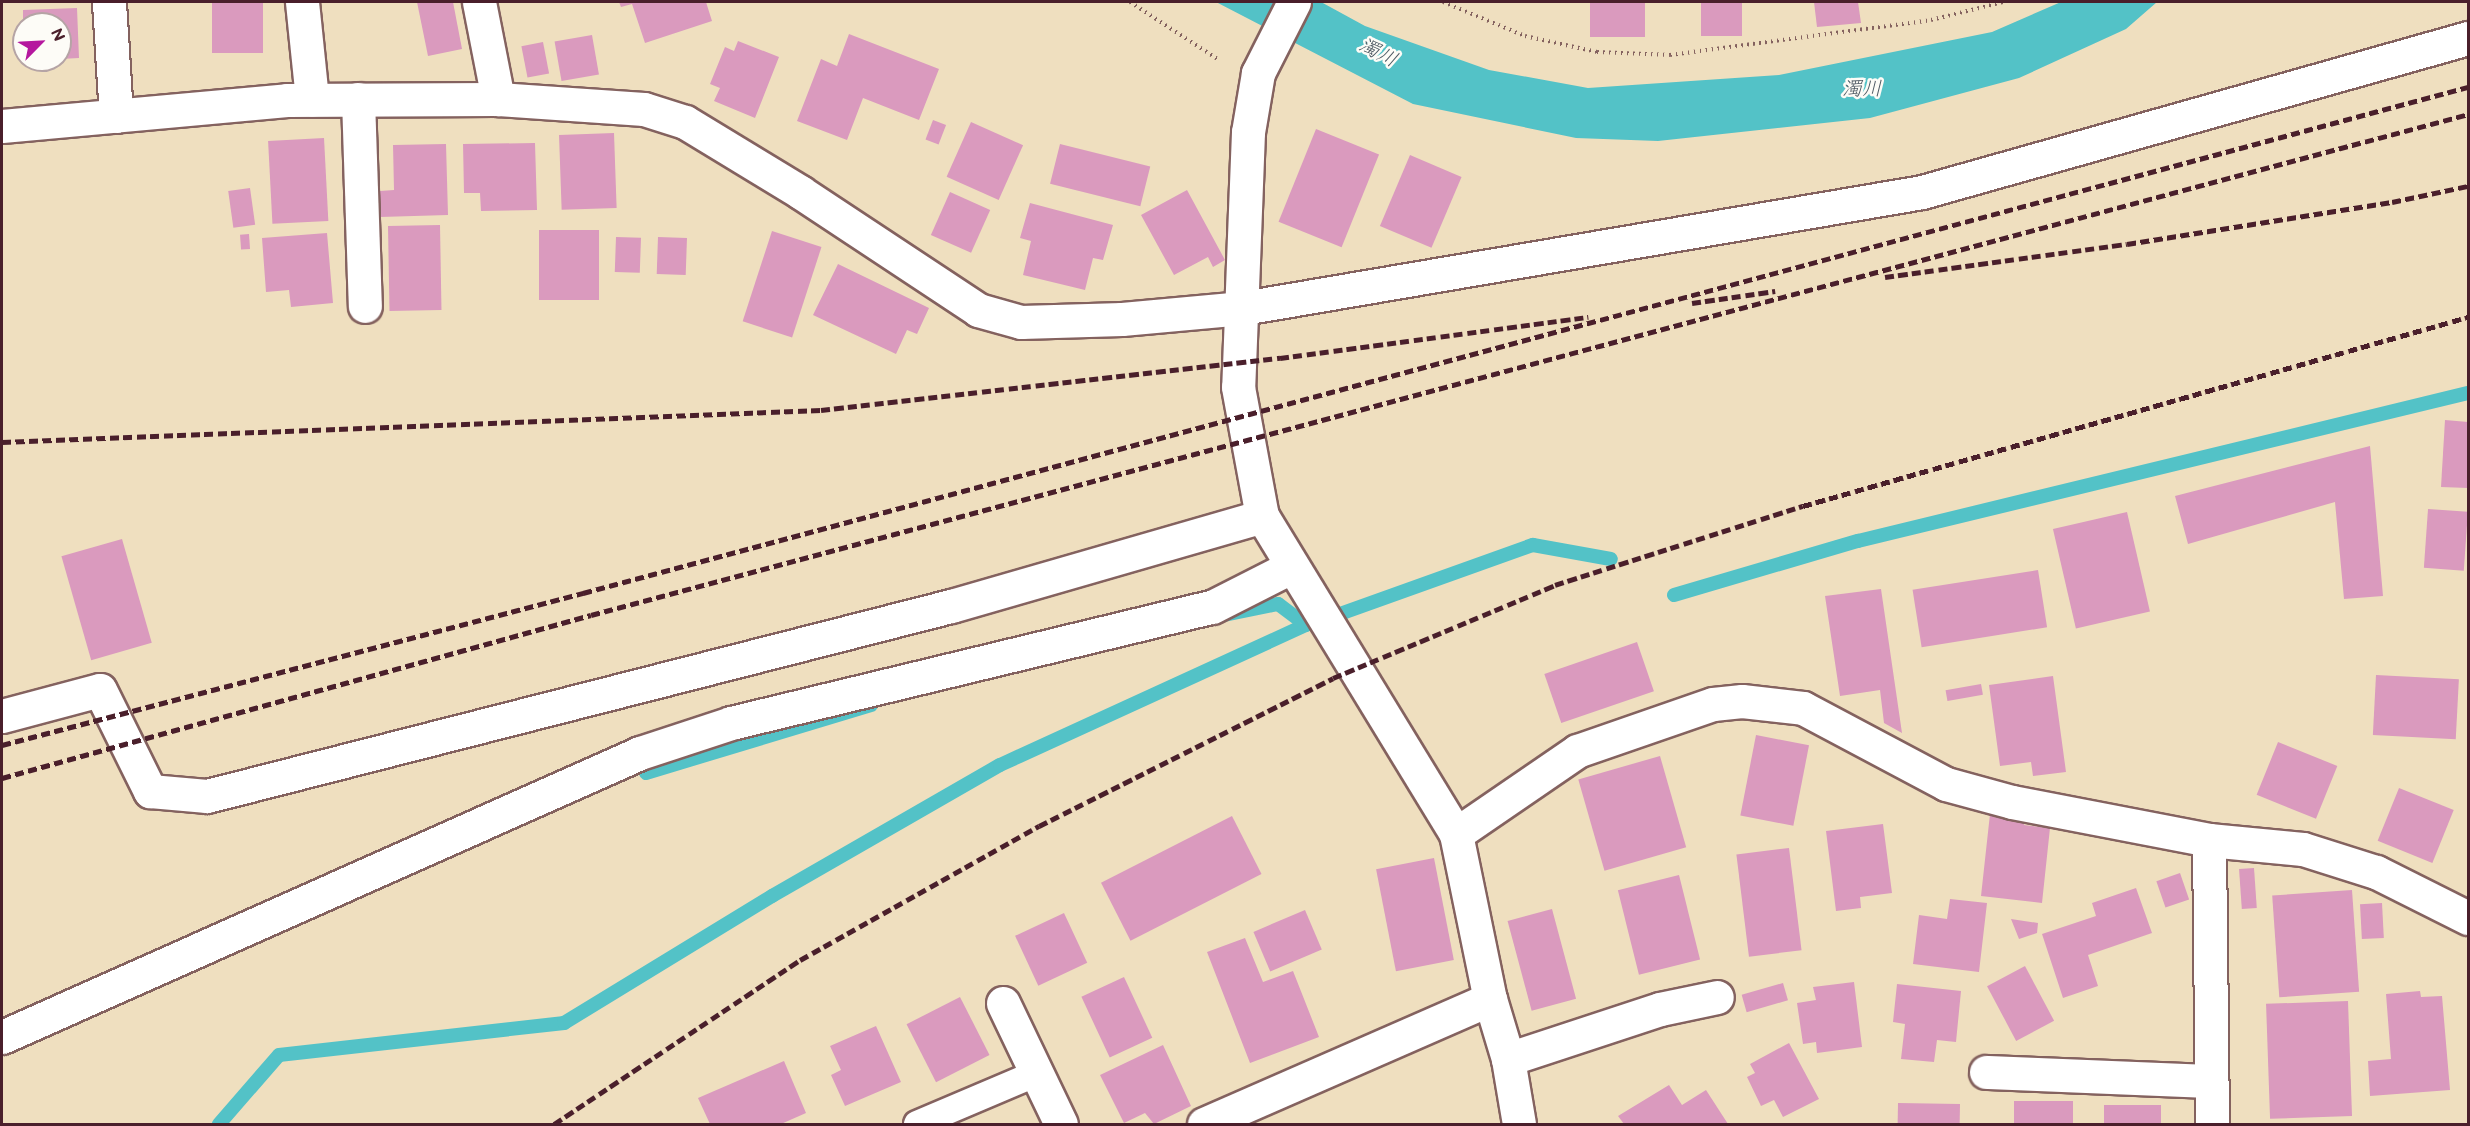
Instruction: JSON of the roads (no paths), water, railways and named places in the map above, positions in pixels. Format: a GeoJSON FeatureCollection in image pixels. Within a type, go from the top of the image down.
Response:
{"type":"FeatureCollection","features":[{"type":"Feature","properties":{"kind":"street"},"geometry":{"type":"LineString","coordinates":[[109,2],[116,116]]}},
{"type":"Feature","properties":{"kind":"street"},"geometry":{"type":"LineString","coordinates":[[302,2],[312,99]]}},
{"type":"Feature","properties":{"kind":"street"},"geometry":{"type":"LineString","coordinates":[[479,2],[498,99]]}},
{"type":"Feature","properties":{"kind":"street"},"geometry":{"type":"LineString","coordinates":[[1294,2],[1257,78],[1248,132],[1243,308],[1238,387],[1262,516],[1291,567],[1456,834],[1490,999],[1508,1059],[1519,1125]]}},
{"type":"Feature","properties":{"kind":"street"},"geometry":{"type":"LineString","coordinates":[[2,126],[312,99],[498,99],[644,109],[685,123],[800,192],[978,310],[1021,322],[1122,319],[1243,308],[1922,192],[2469,38]]}},
{"type":"Feature","properties":{"kind":"street"},"geometry":{"type":"LineString","coordinates":[[358,99],[365,306]]}},
{"type":"Feature","properties":{"kind":"street"},"geometry":{"type":"LineString","coordinates":[[2,716],[100,690],[150,791],[207,796],[951,606],[1262,516]]}},
{"type":"Feature","properties":{"kind":"street"},"geometry":{"type":"LineString","coordinates":[[2,1037],[640,753],[731,723],[1212,607],[1291,567]]}},
{"type":"Feature","properties":{"kind":"street"},"geometry":{"type":"LineString","coordinates":[[1456,834],[1577,751],[1713,704],[1742,701],[1803,708],[1946,784],[2012,802],[2209,840],[2303,849],[2376,872],[2469,918]]}},
{"type":"Feature","properties":{"kind":"street"},"geometry":{"type":"LineString","coordinates":[[2209,840],[2212,1125]]}},
{"type":"Feature","properties":{"kind":"street"},"geometry":{"type":"LineString","coordinates":[[1508,1059],[1660,1009],[1717,997]]}},
{"type":"Feature","properties":{"kind":"street"},"geometry":{"type":"LineString","coordinates":[[1204,1125],[1490,999]]}},
{"type":"Feature","properties":{"kind":"street"},"geometry":{"type":"LineString","coordinates":[[1003,1003],[1061,1125]]}},
{"type":"Feature","properties":{"kind":"street"},"geometry":{"type":"LineString","coordinates":[[1986,1072],[2211,1081]]}},
{"type":"Feature","properties":{"kind":"lane"},"geometry":{"type":"LineString","coordinates":[[917,1125],[1035,1074]]}},
{"type":"Feature","properties":{"kind":"water","name":"濁川"},"geometry":{"type":"Polygon","coordinates":[[[1216,2],[1321,2],[1365,26],[1489,70],[1588,88],[1779,75],[1992,32],[2061,2],[2157,2],[2126,29],[2019,78],[1870,118],[1658,141],[1576,138],[1413,104],[1216,2]]]}},
{"type":"Feature","properties":{"kind":"waterway"},"geometry":{"type":"LineString","coordinates":[[1674,595],[1858,541],[2468,393]]}},
{"type":"Feature","properties":{"kind":"waterway"},"geometry":{"type":"LineString","coordinates":[[1337,615],[1533,545],[1611,559]]}},
{"type":"Feature","properties":{"kind":"waterway"},"geometry":{"type":"LineString","coordinates":[[219,1124],[279,1055],[564,1023],[772,896],[1000,765],[1306,625],[1278,604],[1224,615]]}},
{"type":"Feature","properties":{"kind":"waterway"},"geometry":{"type":"LineString","coordinates":[[646,773],[871,705]]}},
{"type":"Feature","properties":{"kind":"railway"},"geometry":{"type":"LineString","coordinates":[[2,745],[583,593],[2468,87]]}},
{"type":"Feature","properties":{"kind":"railway"},"geometry":{"type":"LineString","coordinates":[[2,778],[591,615],[2468,114]]}},
{"type":"Feature","properties":{"kind":"railway"},"geometry":{"type":"LineString","coordinates":[[1885,277],[2127,244],[2392,202],[2468,186]]}},
{"type":"Feature","properties":{"kind":"railway"},"geometry":{"type":"LineString","coordinates":[[1692,303],[1775,291]]}},
{"type":"Feature","properties":{"kind":"railway"},"geometry":{"type":"LineString","coordinates":[[2,442],[821,410],[1280,358],[1588,317]]}},
{"type":"Feature","properties":{"kind":"railway"},"geometry":{"type":"LineString","coordinates":[[554,1124],[800,960],[1039,826],[1333,678],[1555,585],[1803,506],[2468,317]]}}]}
